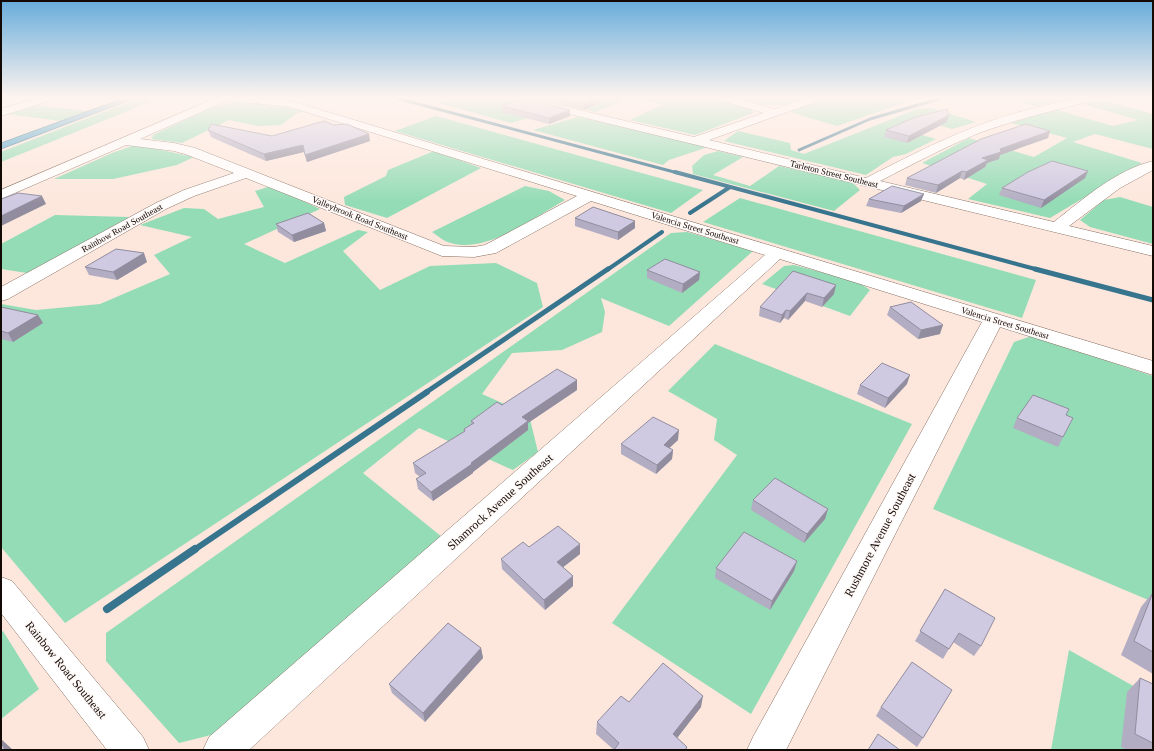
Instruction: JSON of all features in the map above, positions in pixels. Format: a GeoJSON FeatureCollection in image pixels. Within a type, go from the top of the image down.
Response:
{"type":"FeatureCollection","features":[{"type":"Feature","properties":{"kind":"street"},"geometry":{"type":"LineString","coordinates":[[1,195],[142,133]]}},
{"type":"Feature","properties":{"kind":"street","name":"Valencia Street Southeast"},"geometry":{"type":"LineString","coordinates":[[385,133],[1153,368]]}},
{"type":"Feature","properties":{"kind":"street","name":"Tarleton Street Southeast"},"geometry":{"type":"LineString","coordinates":[[662,133],[1153,250]]}},
{"type":"Feature","properties":{"kind":"street"},"geometry":{"type":"LineString","coordinates":[[695,141],[716,133]]}},
{"type":"Feature","properties":{"kind":"street"},"geometry":{"type":"LineString","coordinates":[[868,182],[938,145],[970,133]]}},
{"type":"Feature","properties":{"kind":"street","name":"Valleybrook Road Southeast"},"geometry":{"type":"LineString","coordinates":[[124,141],[174,147],[190,151],[442,251],[457,253],[490,249],[588,196]]}},
{"type":"Feature","properties":{"kind":"street"},"geometry":{"type":"LineString","coordinates":[[1057,228],[1098,194],[1153,165]]}},
{"type":"Feature","properties":{"kind":"street","name":"Rainbow Road Southeast"},"geometry":{"type":"LineString","coordinates":[[1,295],[161,206],[189,193],[248,173]]}},
{"type":"Feature","properties":{"kind":"street","name":"Shamrock Avenue Southeast"},"geometry":{"type":"LineString","coordinates":[[222,750],[777,253]]}},
{"type":"Feature","properties":{"kind":"street","name":"Rushmore Avenue Southeast"},"geometry":{"type":"LineString","coordinates":[[766,750],[994,319]]}},
{"type":"Feature","properties":{"kind":"street","name":"Rainbow Road Southeast"},"geometry":{"type":"LineString","coordinates":[[1,590],[130,750]]}},
{"type":"Feature","properties":{"kind":"green space"},"geometry":{"type":"Polygon","coordinates":[[[49,133],[73,133],[1,162],[1,152],[49,133]]]}},
{"type":"Feature","properties":{"kind":"green space"},"geometry":{"type":"Polygon","coordinates":[[[157,133],[202,133],[182,143],[152,139],[153,135],[157,133]]]}},
{"type":"Feature","properties":{"kind":"green space"},"geometry":{"type":"Polygon","coordinates":[[[402,133],[498,133],[703,190],[671,213],[402,133]]]}},
{"type":"Feature","properties":{"kind":"green space"},"geometry":{"type":"Polygon","coordinates":[[[544,133],[648,133],[708,147],[669,160],[663,165],[544,133]]]}},
{"type":"Feature","properties":{"kind":"green space"},"geometry":{"type":"Polygon","coordinates":[[[687,133],[700,133],[695,135],[687,133]]]}},
{"type":"Feature","properties":{"kind":"green space"},"geometry":{"type":"Polygon","coordinates":[[[735,133],[747,133],[790,143],[791,150],[804,154],[857,133],[916,133],[936,139],[906,154],[893,157],[866,175],[724,141],[735,133]]]}},
{"type":"Feature","properties":{"kind":"green space"},"geometry":{"type":"Polygon","coordinates":[[[1049,133],[1153,133],[1153,149],[1095,134],[1073,142],[1142,163],[1050,218],[968,199],[987,184],[922,163],[969,138],[1034,157],[1067,138],[1049,133]]]}},
{"type":"Feature","properties":{"kind":"green space"},"geometry":{"type":"Polygon","coordinates":[[[132,146],[147,147],[194,157],[177,165],[113,179],[54,179],[112,153],[132,146]]]}},
{"type":"Feature","properties":{"kind":"green space"},"geometry":{"type":"Polygon","coordinates":[[[434,151],[481,168],[387,218],[345,205],[344,197],[386,176],[388,170],[434,151]]]}},
{"type":"Feature","properties":{"kind":"green space"},"geometry":{"type":"Polygon","coordinates":[[[718,151],[743,157],[713,175],[750,186],[779,166],[852,182],[860,190],[834,211],[693,174],[692,166],[704,155],[718,151]]]}},
{"type":"Feature","properties":{"kind":"green space"},"geometry":{"type":"Polygon","coordinates":[[[271,186],[320,209],[244,244],[285,263],[358,230],[368,232],[343,251],[380,290],[430,266],[496,263],[537,283],[543,307],[65,623],[1,547],[1,304],[36,310],[100,304],[170,274],[154,255],[192,237],[140,225],[184,208],[204,209],[218,219],[264,207],[255,191],[271,186]]]}},
{"type":"Feature","properties":{"kind":"green space"},"geometry":{"type":"Polygon","coordinates":[[[525,186],[549,191],[565,200],[510,232],[495,239],[479,243],[465,245],[451,243],[432,232],[525,186]]]}},
{"type":"Feature","properties":{"kind":"green space"},"geometry":{"type":"Polygon","coordinates":[[[1120,197],[1153,207],[1153,244],[1090,227],[1080,220],[1104,200],[1120,197]]]}},
{"type":"Feature","properties":{"kind":"green space"},"geometry":{"type":"Polygon","coordinates":[[[740,198],[1036,280],[1022,318],[703,222],[740,198]]]}},
{"type":"Feature","properties":{"kind":"green space"},"geometry":{"type":"Polygon","coordinates":[[[55,215],[129,217],[46,266],[27,273],[1,269],[1,244],[55,215]]]}},
{"type":"Feature","properties":{"kind":"green space"},"geometry":{"type":"Polygon","coordinates":[[[687,232],[753,251],[669,326],[601,298],[605,312],[602,332],[562,350],[512,353],[482,394],[529,415],[538,452],[513,470],[419,428],[363,473],[442,537],[223,732],[179,743],[106,661],[106,633],[671,233],[687,232]]]}},
{"type":"Feature","properties":{"kind":"green space"},"geometry":{"type":"Polygon","coordinates":[[[794,265],[858,282],[870,290],[850,316],[762,284],[784,266],[794,265]]]}},
{"type":"Feature","properties":{"kind":"green space"},"geometry":{"type":"Polygon","coordinates":[[[1032,336],[1153,376],[1153,602],[933,509],[1014,342],[1032,336]]]}},
{"type":"Feature","properties":{"kind":"green space"},"geometry":{"type":"Polygon","coordinates":[[[715,344],[912,424],[751,714],[612,623],[737,455],[714,440],[717,419],[668,391],[715,344]]]}},
{"type":"Feature","properties":{"kind":"green space"},"geometry":{"type":"Polygon","coordinates":[[[3,631],[39,689],[1,719],[1,632],[3,631]]]}},
{"type":"Feature","properties":{"kind":"green space"},"geometry":{"type":"Polygon","coordinates":[[[1069,650],[1153,697],[1153,750],[1051,750],[1069,650]]]}},
{"type":"Feature","properties":{"kind":"water"},"geometry":{"type":"Polygon","coordinates":[[[28,133],[43,133],[1,149],[1,143],[28,133]]]}},
{"type":"Feature","properties":{"kind":"building"},"geometry":{"type":"Polygon","coordinates":[[[215,133],[257,133],[272,136],[282,133],[369,134],[305,155],[303,145],[264,154],[215,133]]]}},
{"type":"Feature","properties":{"kind":"building"},"geometry":{"type":"Polygon","coordinates":[[[898,133],[915,133],[909,136],[898,133]]]}},
{"type":"Feature","properties":{"kind":"building"},"geometry":{"type":"Polygon","coordinates":[[[999,133],[1044,133],[1000,149],[1001,152],[982,158],[988,160],[966,172],[962,171],[938,185],[907,178],[981,139],[999,133]]]}},
{"type":"Feature","properties":{"kind":"building"},"geometry":{"type":"Polygon","coordinates":[[[1052,161],[1088,171],[1044,200],[1002,188],[1028,172],[1052,161]]]}},
{"type":"Feature","properties":{"kind":"building"},"geometry":{"type":"Polygon","coordinates":[[[892,186],[924,194],[904,206],[869,199],[892,186]]]}},
{"type":"Feature","properties":{"kind":"building"},"geometry":{"type":"Polygon","coordinates":[[[18,193],[42,196],[1,216],[1,199],[18,193]]]}},
{"type":"Feature","properties":{"kind":"building"},"geometry":{"type":"Polygon","coordinates":[[[593,207],[635,221],[618,232],[575,218],[593,207]]]}},
{"type":"Feature","properties":{"kind":"building"},"geometry":{"type":"Polygon","coordinates":[[[308,213],[324,223],[292,235],[276,224],[308,213]]]}},
{"type":"Feature","properties":{"kind":"building"},"geometry":{"type":"Polygon","coordinates":[[[116,249],[144,253],[113,272],[85,267],[116,249]]]}},
{"type":"Feature","properties":{"kind":"building"},"geometry":{"type":"Polygon","coordinates":[[[665,259],[700,272],[683,284],[647,270],[665,259]]]}},
{"type":"Feature","properties":{"kind":"building"},"geometry":{"type":"Polygon","coordinates":[[[793,271],[836,285],[824,298],[807,293],[790,311],[786,310],[782,315],[760,307],[793,271]]]}},
{"type":"Feature","properties":{"kind":"building"},"geometry":{"type":"Polygon","coordinates":[[[911,302],[943,325],[921,330],[890,307],[911,302]]]}},
{"type":"Feature","properties":{"kind":"building"},"geometry":{"type":"Polygon","coordinates":[[[1,307],[38,315],[8,333],[1,331],[1,307]]]}},
{"type":"Feature","properties":{"kind":"building"},"geometry":{"type":"Polygon","coordinates":[[[882,363],[910,375],[888,398],[860,385],[882,363]]]}},
{"type":"Feature","properties":{"kind":"building"},"geometry":{"type":"Polygon","coordinates":[[[557,369],[577,380],[522,417],[528,421],[471,463],[472,464],[431,492],[416,479],[426,473],[413,463],[465,431],[464,429],[474,423],[471,421],[497,402],[502,405],[557,369]]]}},
{"type":"Feature","properties":{"kind":"building"},"geometry":{"type":"Polygon","coordinates":[[[1033,395],[1069,409],[1066,415],[1073,418],[1063,437],[1017,418],[1033,395]]]}},
{"type":"Feature","properties":{"kind":"building"},"geometry":{"type":"Polygon","coordinates":[[[653,417],[679,430],[664,445],[673,450],[657,465],[621,444],[653,417]]]}},
{"type":"Feature","properties":{"kind":"building"},"geometry":{"type":"Polygon","coordinates":[[[775,478],[828,509],[807,534],[753,500],[775,478]]]}},
{"type":"Feature","properties":{"kind":"building"},"geometry":{"type":"Polygon","coordinates":[[[558,526],[580,544],[557,562],[573,576],[544,600],[501,559],[523,542],[529,547],[558,526]]]}},
{"type":"Feature","properties":{"kind":"building"},"geometry":{"type":"Polygon","coordinates":[[[744,532],[797,561],[772,601],[716,568],[744,532]]]}},
{"type":"Feature","properties":{"kind":"building"},"geometry":{"type":"Polygon","coordinates":[[[945,589],[995,618],[981,646],[959,633],[949,649],[920,631],[945,589]]]}},
{"type":"Feature","properties":{"kind":"building"},"geometry":{"type":"Polygon","coordinates":[[[1153,592],[1153,652],[1134,641],[1153,592]]]}},
{"type":"Feature","properties":{"kind":"building"},"geometry":{"type":"Polygon","coordinates":[[[448,623],[481,648],[423,713],[389,684],[448,623]]]}},
{"type":"Feature","properties":{"kind":"building"},"geometry":{"type":"Polygon","coordinates":[[[912,662],[952,690],[923,738],[881,707],[912,662]]]}},
{"type":"Feature","properties":{"kind":"building"},"geometry":{"type":"Polygon","coordinates":[[[663,663],[703,696],[673,734],[687,747],[685,750],[614,750],[619,743],[597,722],[621,696],[629,702],[663,663]]]}},
{"type":"Feature","properties":{"kind":"building"},"geometry":{"type":"Polygon","coordinates":[[[1140,678],[1153,684],[1153,743],[1135,734],[1140,678]]]}},
{"type":"Feature","properties":{"kind":"building"},"geometry":{"type":"Polygon","coordinates":[[[878,734],[900,750],[868,750],[878,734]]]}},
{"type":"Feature","properties":{"kind":"building"},"geometry":{"type":"Polygon","coordinates":[[[1,743],[5,750],[1,750],[1,743]]]}},
{"type":"Feature","properties":{"kind":"waterway"},"geometry":{"type":"LineString","coordinates":[[528,133],[678,173]]}},
{"type":"Feature","properties":{"kind":"waterway"},"geometry":{"type":"LineString","coordinates":[[799,150],[838,133]]}},
{"type":"Feature","properties":{"kind":"waterway"},"geometry":{"type":"LineString","coordinates":[[675,172],[1039,270]]}},
{"type":"Feature","properties":{"kind":"waterway"},"geometry":{"type":"LineString","coordinates":[[690,213],[730,187]]}},
{"type":"Feature","properties":{"kind":"waterway"},"geometry":{"type":"LineString","coordinates":[[607,270],[662,232]]}},
{"type":"Feature","properties":{"kind":"waterway"},"geometry":{"type":"LineString","coordinates":[[425,393],[608,269]]}},
{"type":"Feature","properties":{"kind":"waterway"},"geometry":{"type":"LineString","coordinates":[[1035,269],[1153,300]]}},
{"type":"Feature","properties":{"kind":"waterway"},"geometry":{"type":"LineString","coordinates":[[194,550],[427,392]]}},
{"type":"Feature","properties":{"kind":"waterway"},"geometry":{"type":"LineString","coordinates":[[107,609],[195,549]]}}]}
